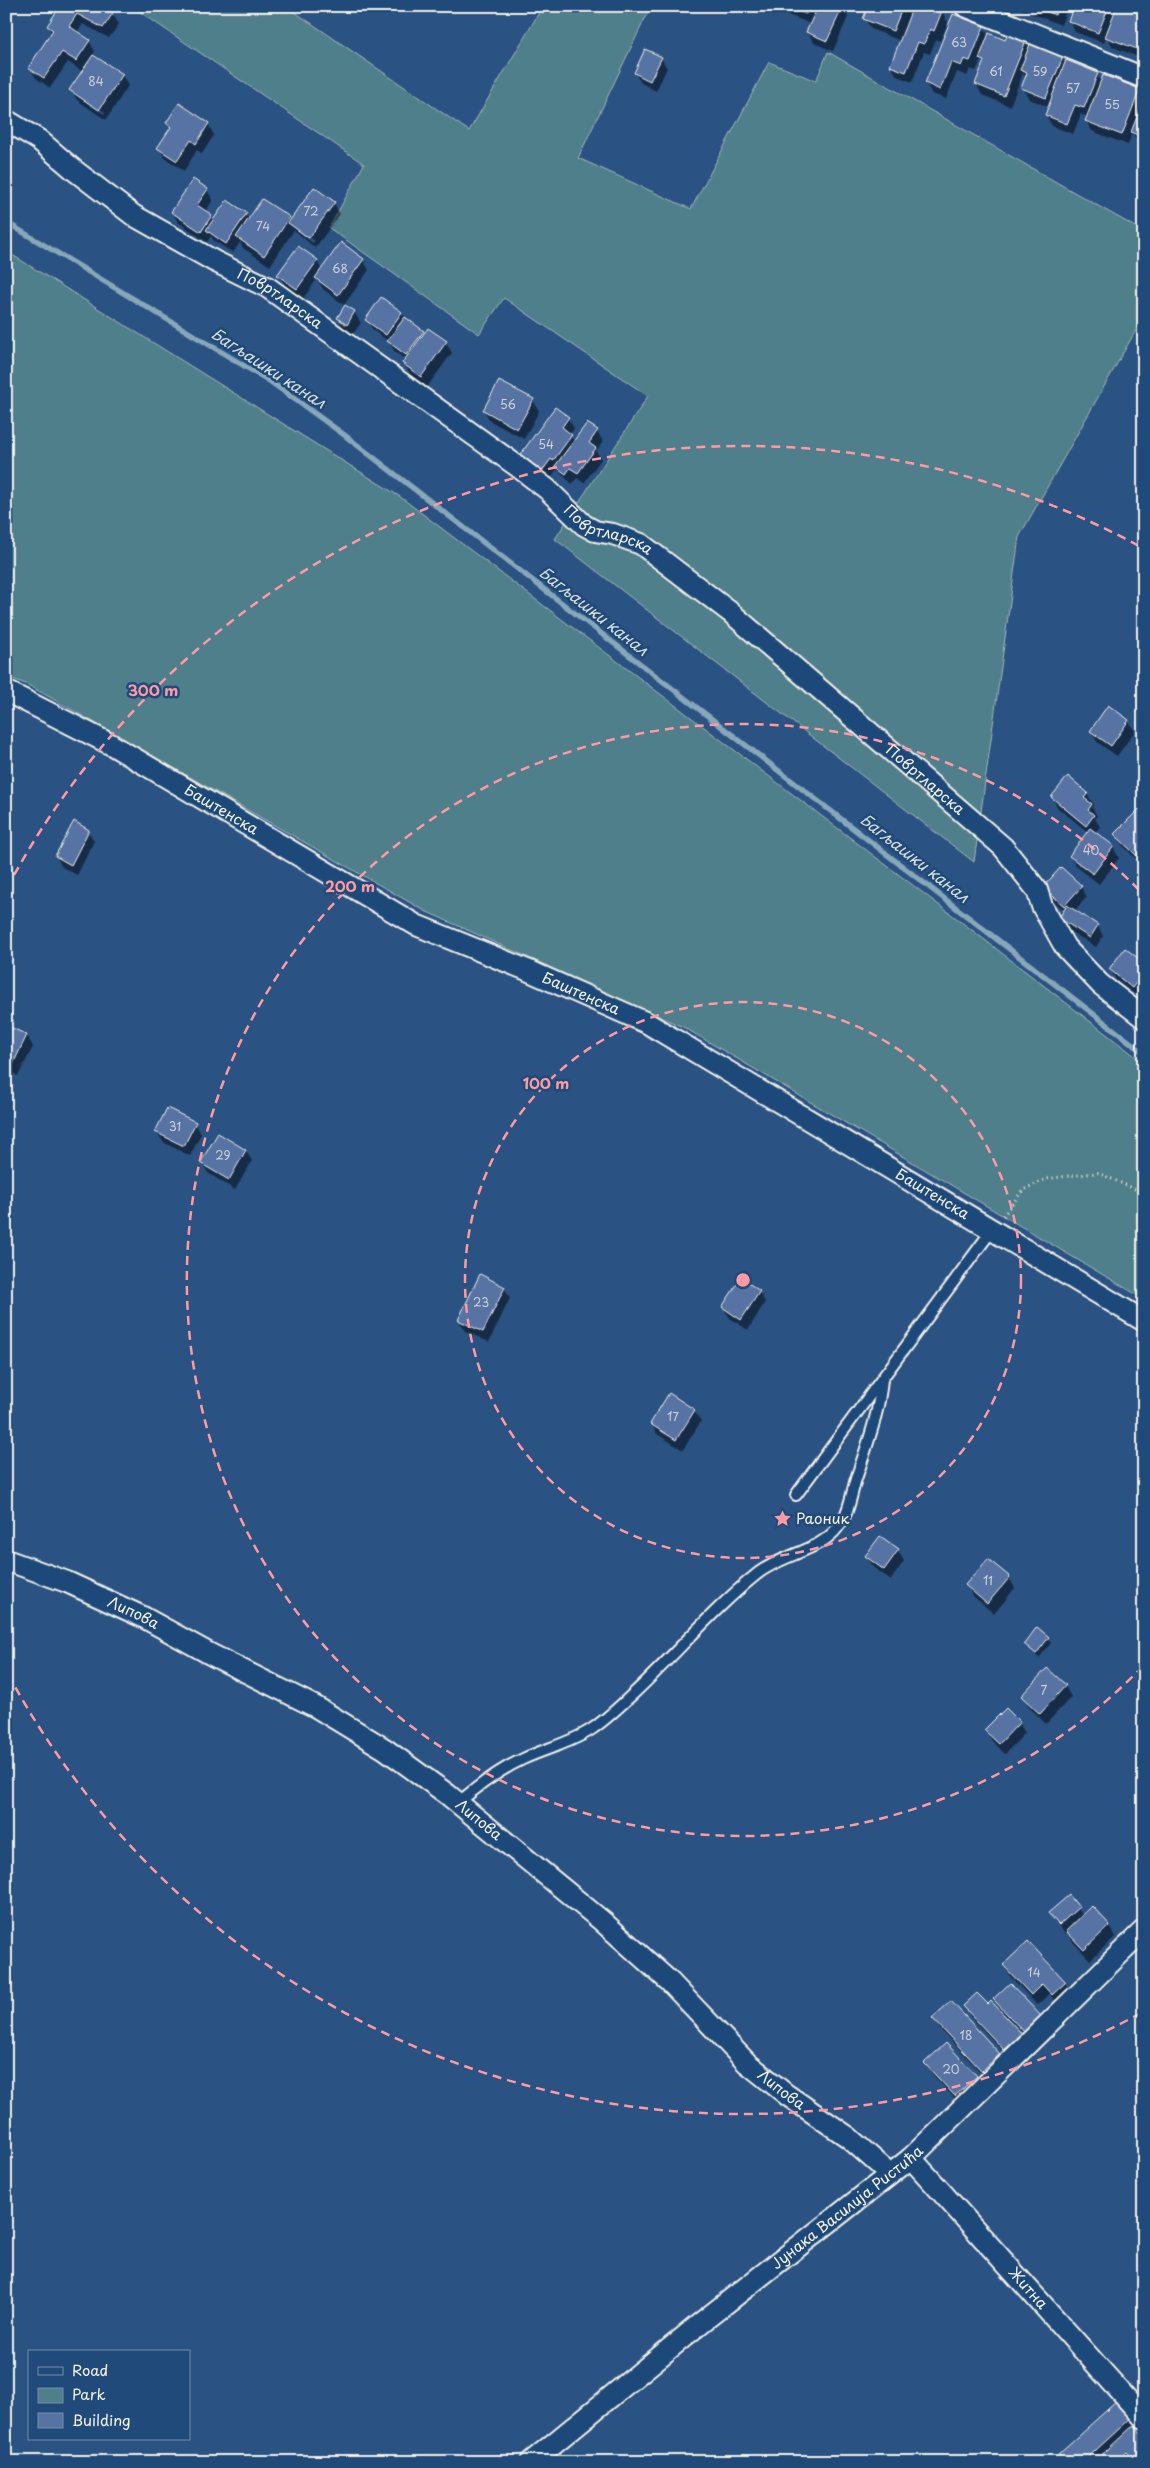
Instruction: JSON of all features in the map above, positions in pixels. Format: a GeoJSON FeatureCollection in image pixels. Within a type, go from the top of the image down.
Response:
{"type":"FeatureCollection","features":[{"type":"Feature","properties":{"kind":"street"},"geometry":{"type":"LineString","coordinates":[[965,6],[1144,78]]}},
{"type":"Feature","properties":{"kind":"street","name":"Повртларска"},"geometry":{"type":"LineString","coordinates":[[6,120],[39,140],[74,170],[133,214],[214,261],[266,287],[547,489],[584,526],[595,532],[613,534],[641,544],[722,606],[1004,847],[1037,890],[1042,906],[1065,947],[1100,984],[1144,1018]]}},
{"type":"Feature","properties":{"kind":"street","name":"Баштенска"},"geometry":{"type":"LineString","coordinates":[[6,691],[112,745],[416,926],[527,970],[647,1024],[1144,1321]]}},
{"type":"Feature","properties":{"kind":"street","name":"Липова"},"geometry":{"type":"LineString","coordinates":[[6,1560],[105,1599],[309,1703],[385,1749],[458,1803],[637,1950],[670,1982],[727,2044],[768,2081],[848,2137],[890,2174]]}},
{"type":"Feature","properties":{"kind":"street","name":"Јунака Василија Ристића"},"geometry":{"type":"LineString","coordinates":[[531,2462],[702,2322],[911,2158],[1144,1930]]}},
{"type":"Feature","properties":{"kind":"street","name":"Житна"},"geometry":{"type":"LineString","coordinates":[[911,2158],[1144,2418]]}},
{"type":"Feature","properties":{"kind":"lane"},"geometry":{"type":"LineString","coordinates":[[796,1495],[992,1230]]}},
{"type":"Feature","properties":{"kind":"lane"},"geometry":{"type":"LineString","coordinates":[[458,1803],[487,1780],[514,1763],[569,1742],[595,1727],[653,1676],[723,1604],[759,1572],[787,1556],[819,1544],[834,1533],[844,1518],[858,1475],[880,1398],[882,1380]]}},
{"type":"Feature","properties":{"kind":"path"},"geometry":{"type":"LineString","coordinates":[[992,1230],[1023,1190],[1046,1179],[1098,1173],[1144,1193]]}},
{"type":"Feature","properties":{"kind":"green space"},"geometry":{"type":"Polygon","coordinates":[[[131,6],[286,6],[469,131],[543,6],[651,6],[578,158],[691,209],[769,62],[816,81],[828,52],[1144,232],[1144,316],[1019,537],[974,862],[555,539],[648,396],[504,298],[479,334],[329,228],[364,164],[131,6]]]}},
{"type":"Feature","properties":{"kind":"green space"},"geometry":{"type":"Polygon","coordinates":[[[6,251],[399,496],[972,930],[1144,1063],[1144,1299],[685,1028],[425,911],[30,686],[6,676],[6,251]]]}},
{"type":"Feature","properties":{"kind":"building"},"geometry":{"type":"Polygon","coordinates":[[[60,6],[103,6],[113,13],[103,28],[77,14],[69,26],[90,40],[76,61],[62,52],[44,78],[28,68],[53,30],[47,26],[60,6]]]}},
{"type":"Feature","properties":{"kind":"building"},"geometry":{"type":"Polygon","coordinates":[[[785,6],[809,6],[806,14],[785,6]]]}},
{"type":"Feature","properties":{"kind":"building"},"geometry":{"type":"Polygon","coordinates":[[[818,6],[843,6],[827,41],[806,32],[818,6]]]}},
{"type":"Feature","properties":{"kind":"building"},"geometry":{"type":"Polygon","coordinates":[[[868,6],[903,6],[893,31],[863,19],[868,6]]]}},
{"type":"Feature","properties":{"kind":"building"},"geometry":{"type":"Polygon","coordinates":[[[913,6],[931,6],[942,11],[934,31],[930,29],[924,44],[918,42],[906,72],[890,66],[913,6]]]}},
{"type":"Feature","properties":{"kind":"building"},"geometry":{"type":"Polygon","coordinates":[[[1033,6],[1059,6],[1055,15],[1033,6]]]}},
{"type":"Feature","properties":{"kind":"building"},"geometry":{"type":"Polygon","coordinates":[[[1074,6],[1109,6],[1098,33],[1068,21],[1074,6]]]}},
{"type":"Feature","properties":{"kind":"building"},"geometry":{"type":"Polygon","coordinates":[[[1117,6],[1132,6],[1144,11],[1144,32],[1137,49],[1105,37],[1117,6]]]}},
{"type":"Feature","properties":{"kind":"building"},"geometry":{"type":"Polygon","coordinates":[[[953,14],[984,26],[970,61],[964,59],[961,66],[951,62],[940,90],[925,83],[953,14]]]}},
{"type":"Feature","properties":{"kind":"building"},"geometry":{"type":"Polygon","coordinates":[[[1009,31],[1027,38],[1004,96],[975,84],[984,61],[979,59],[989,33],[1005,40],[1009,31]]]}},
{"type":"Feature","properties":{"kind":"building"},"geometry":{"type":"Polygon","coordinates":[[[1030,44],[1063,57],[1046,98],[1021,88],[1027,73],[1020,70],[1030,44]]]}},
{"type":"Feature","properties":{"kind":"building"},"geometry":{"type":"Polygon","coordinates":[[[645,49],[662,57],[650,81],[634,73],[645,49]]]}},
{"type":"Feature","properties":{"kind":"building"},"geometry":{"type":"Polygon","coordinates":[[[93,55],[123,74],[99,110],[69,90],[93,55]]]}},
{"type":"Feature","properties":{"kind":"building"},"geometry":{"type":"Polygon","coordinates":[[[1066,60],[1098,73],[1084,108],[1075,105],[1067,124],[1045,115],[1066,60]]]}},
{"type":"Feature","properties":{"kind":"building"},"geometry":{"type":"Polygon","coordinates":[[[1103,75],[1140,89],[1122,135],[1085,121],[1103,75]]]}},
{"type":"Feature","properties":{"kind":"building"},"geometry":{"type":"Polygon","coordinates":[[[1144,99],[1144,138],[1131,132],[1144,99]]]}},
{"type":"Feature","properties":{"kind":"building"},"geometry":{"type":"Polygon","coordinates":[[[179,103],[209,123],[196,144],[191,140],[177,161],[157,148],[171,127],[166,123],[179,103]]]}},
{"type":"Feature","properties":{"kind":"building"},"geometry":{"type":"Polygon","coordinates":[[[193,179],[208,189],[197,205],[212,215],[201,232],[171,212],[193,179]]]}},
{"type":"Feature","properties":{"kind":"building"},"geometry":{"type":"Polygon","coordinates":[[[314,187],[335,202],[309,238],[288,223],[314,187]]]}},
{"type":"Feature","properties":{"kind":"building"},"geometry":{"type":"Polygon","coordinates":[[[262,199],[290,217],[264,256],[236,237],[262,199]]]}},
{"type":"Feature","properties":{"kind":"building"},"geometry":{"type":"Polygon","coordinates":[[[227,200],[247,213],[226,244],[206,230],[227,200]]]}},
{"type":"Feature","properties":{"kind":"building"},"geometry":{"type":"Polygon","coordinates":[[[341,242],[364,259],[338,295],[315,278],[341,242]]]}},
{"type":"Feature","properties":{"kind":"building"},"geometry":{"type":"Polygon","coordinates":[[[298,246],[318,260],[297,289],[277,275],[298,246]]]}},
{"type":"Feature","properties":{"kind":"building"},"geometry":{"type":"Polygon","coordinates":[[[381,297],[402,312],[386,335],[365,320],[381,297]]]}},
{"type":"Feature","properties":{"kind":"building"},"geometry":{"type":"Polygon","coordinates":[[[345,305],[355,311],[347,325],[337,318],[345,305]]]}},
{"type":"Feature","properties":{"kind":"building"},"geometry":{"type":"Polygon","coordinates":[[[405,317],[424,331],[406,355],[387,341],[405,317]]]}},
{"type":"Feature","properties":{"kind":"building"},"geometry":{"type":"Polygon","coordinates":[[[428,328],[447,341],[421,377],[402,363],[428,328]]]}},
{"type":"Feature","properties":{"kind":"building"},"geometry":{"type":"Polygon","coordinates":[[[499,381],[534,399],[517,429],[483,410],[499,381]]]}},
{"type":"Feature","properties":{"kind":"building"},"geometry":{"type":"Polygon","coordinates":[[[555,407],[569,417],[562,427],[572,435],[553,461],[551,459],[542,471],[520,455],[555,407]]]}},
{"type":"Feature","properties":{"kind":"building"},"geometry":{"type":"Polygon","coordinates":[[[587,423],[598,430],[589,443],[596,448],[578,473],[570,468],[566,474],[555,466],[587,423]]]}},
{"type":"Feature","properties":{"kind":"building"},"geometry":{"type":"Polygon","coordinates":[[[1108,705],[1129,720],[1111,746],[1090,731],[1108,705]]]}},
{"type":"Feature","properties":{"kind":"building"},"geometry":{"type":"Polygon","coordinates":[[[1068,776],[1088,793],[1084,798],[1092,804],[1088,810],[1094,815],[1086,826],[1051,797],[1068,776]]]}},
{"type":"Feature","properties":{"kind":"building"},"geometry":{"type":"Polygon","coordinates":[[[1139,809],[1144,814],[1144,849],[1137,856],[1114,834],[1139,809]]]}},
{"type":"Feature","properties":{"kind":"building"},"geometry":{"type":"Polygon","coordinates":[[[74,821],[89,830],[71,865],[55,856],[74,821]]]}},
{"type":"Feature","properties":{"kind":"building"},"geometry":{"type":"Polygon","coordinates":[[[1090,828],[1114,846],[1093,874],[1069,856],[1090,828]]]}},
{"type":"Feature","properties":{"kind":"building"},"geometry":{"type":"Polygon","coordinates":[[[1144,862],[1144,876],[1137,869],[1144,862]]]}},
{"type":"Feature","properties":{"kind":"building"},"geometry":{"type":"Polygon","coordinates":[[[1061,867],[1082,886],[1064,906],[1043,887],[1061,867]]]}},
{"type":"Feature","properties":{"kind":"building"},"geometry":{"type":"Polygon","coordinates":[[[1067,905],[1098,925],[1090,938],[1059,918],[1067,905]]]}},
{"type":"Feature","properties":{"kind":"building"},"geometry":{"type":"Polygon","coordinates":[[[1125,948],[1144,963],[1144,973],[1132,988],[1109,969],[1125,948]]]}},
{"type":"Feature","properties":{"kind":"building"},"geometry":{"type":"Polygon","coordinates":[[[6,1025],[27,1035],[12,1066],[6,1063],[6,1025]]]}},
{"type":"Feature","properties":{"kind":"building"},"geometry":{"type":"Polygon","coordinates":[[[167,1108],[196,1122],[184,1146],[155,1132],[167,1108]]]}},
{"type":"Feature","properties":{"kind":"building"},"geometry":{"type":"Polygon","coordinates":[[[218,1133],[246,1150],[229,1180],[200,1163],[218,1133]]]}},
{"type":"Feature","properties":{"kind":"building"},"geometry":{"type":"Polygon","coordinates":[[[480,1274],[505,1287],[483,1332],[458,1320],[480,1274]]]}},
{"type":"Feature","properties":{"kind":"building"},"geometry":{"type":"Polygon","coordinates":[[[741,1278],[760,1291],[741,1320],[722,1307],[741,1278]]]}},
{"type":"Feature","properties":{"kind":"building"},"geometry":{"type":"Polygon","coordinates":[[[669,1393],[695,1410],[676,1440],[650,1424],[669,1393]]]}},
{"type":"Feature","properties":{"kind":"building"},"geometry":{"type":"Polygon","coordinates":[[[880,1536],[899,1549],[884,1570],[865,1556],[880,1536]]]}},
{"type":"Feature","properties":{"kind":"building"},"geometry":{"type":"Polygon","coordinates":[[[988,1559],[1010,1577],[987,1604],[965,1585],[988,1559]]]}},
{"type":"Feature","properties":{"kind":"building"},"geometry":{"type":"Polygon","coordinates":[[[1037,1627],[1049,1637],[1036,1654],[1024,1644],[1037,1627]]]}},
{"type":"Feature","properties":{"kind":"building"},"geometry":{"type":"Polygon","coordinates":[[[1047,1668],[1066,1685],[1040,1714],[1021,1696],[1047,1668]]]}},
{"type":"Feature","properties":{"kind":"building"},"geometry":{"type":"Polygon","coordinates":[[[1006,1708],[1020,1722],[999,1744],[984,1730],[1006,1708]]]}},
{"type":"Feature","properties":{"kind":"building"},"geometry":{"type":"Polygon","coordinates":[[[1069,1895],[1079,1907],[1059,1925],[1048,1913],[1069,1895]]]}},
{"type":"Feature","properties":{"kind":"building"},"geometry":{"type":"Polygon","coordinates":[[[1092,1906],[1110,1925],[1084,1950],[1066,1931],[1092,1906]]]}},
{"type":"Feature","properties":{"kind":"building"},"geometry":{"type":"Polygon","coordinates":[[[1028,1941],[1066,1982],[1052,1995],[1042,1984],[1031,1995],[1003,1965],[1028,1941]]]}},
{"type":"Feature","properties":{"kind":"building"},"geometry":{"type":"Polygon","coordinates":[[[1010,1983],[1041,2016],[1024,2032],[993,1999],[1010,1983]]]}},
{"type":"Feature","properties":{"kind":"building"},"geometry":{"type":"Polygon","coordinates":[[[977,1993],[988,2004],[991,2001],[1022,2034],[1004,2050],[963,2006],[977,1993]]]}},
{"type":"Feature","properties":{"kind":"building"},"geometry":{"type":"Polygon","coordinates":[[[951,2001],[1000,2054],[982,2071],[932,2018],[951,2001]]]}},
{"type":"Feature","properties":{"kind":"building"},"geometry":{"type":"Polygon","coordinates":[[[946,2043],[977,2076],[955,2096],[924,2063],[946,2043]]]}},
{"type":"Feature","properties":{"kind":"building"},"geometry":{"type":"Polygon","coordinates":[[[1117,2401],[1132,2417],[1083,2462],[1066,2462],[1058,2454],[1117,2401]]]}},
{"type":"Feature","properties":{"kind":"building"},"geometry":{"type":"Polygon","coordinates":[[[1134,2425],[1144,2436],[1144,2453],[1135,2460],[1127,2452],[1116,2462],[1094,2462],[1134,2425]]]}},
{"type":"Feature","properties":{"kind":"waterway","name":"Багљашки канал"},"geometry":{"type":"LineString","coordinates":[[6,222],[271,382],[343,434],[1144,1053]]}},
{"type":"Feature","properties":{"kind":"place","name":"Раоник"},"geometry":{"type":"Point","coordinates":[782,1519]}}]}
